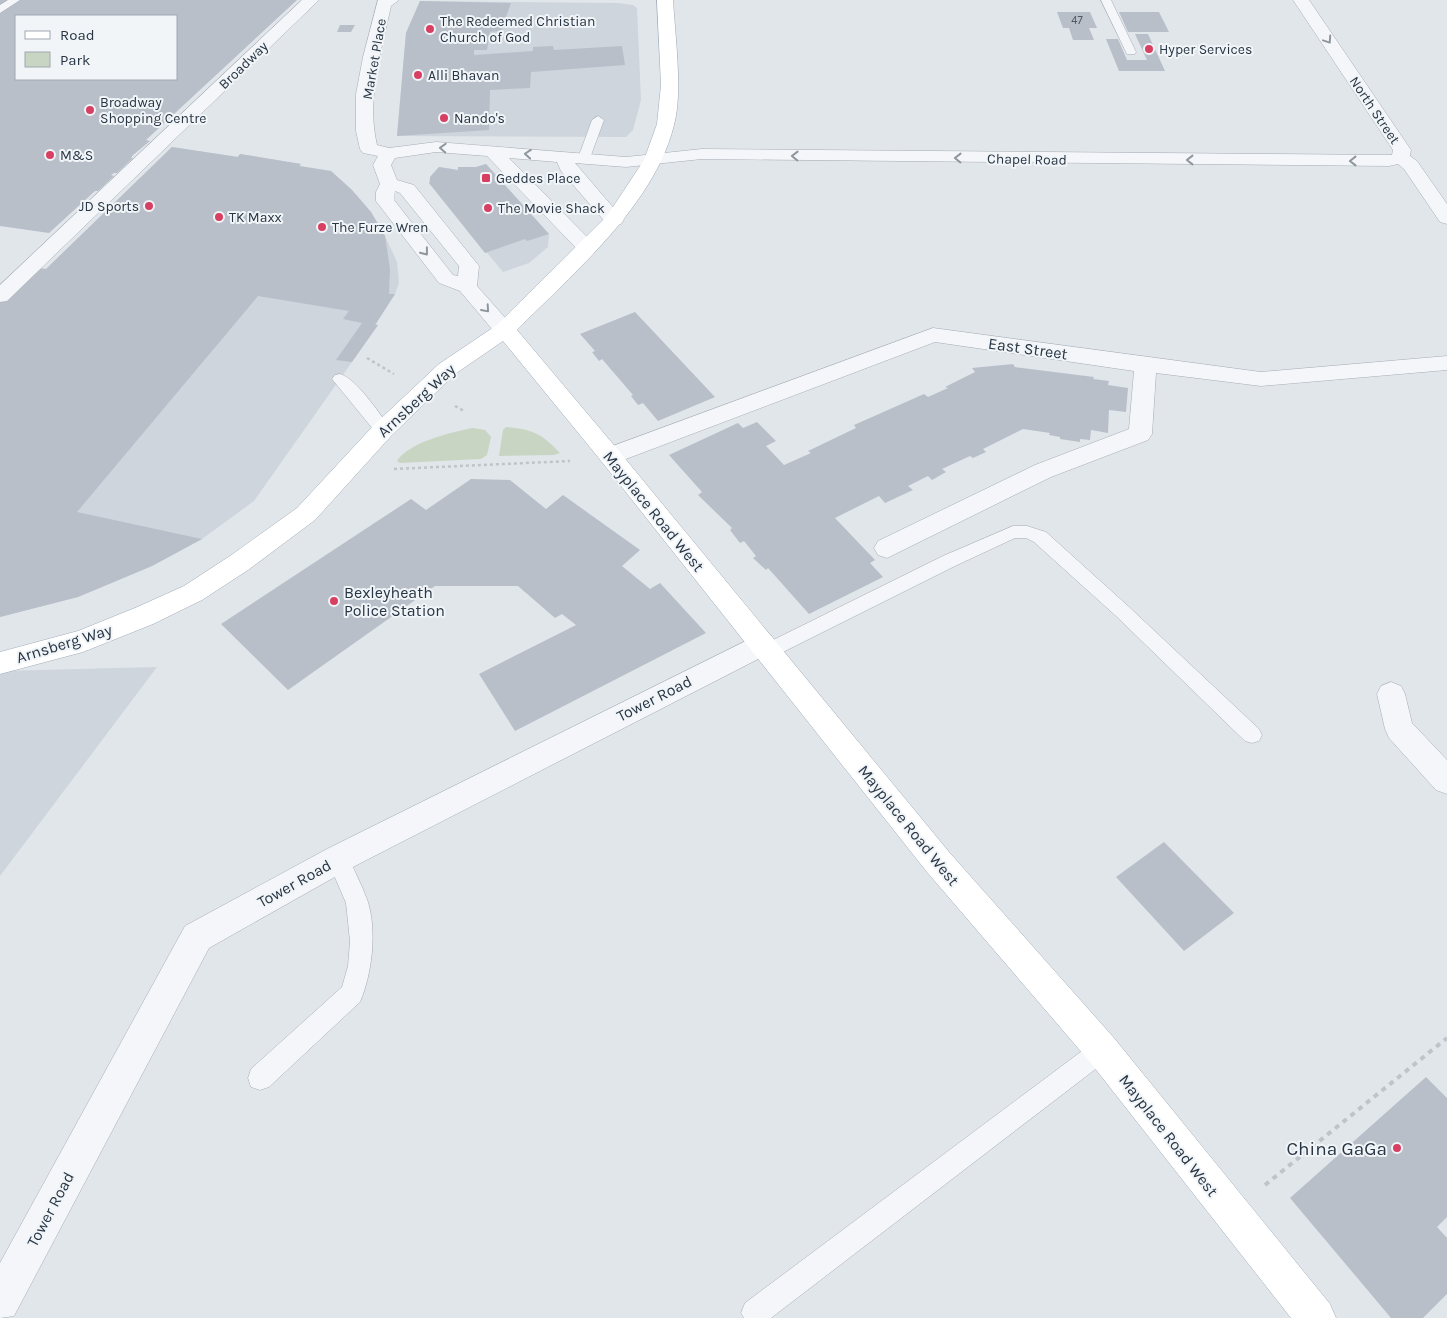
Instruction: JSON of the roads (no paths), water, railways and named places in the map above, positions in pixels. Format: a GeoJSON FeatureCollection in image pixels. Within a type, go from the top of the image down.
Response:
{"type":"FeatureCollection","features":[{"type":"Feature","properties":{"kind":"main road","name":"Arnsberg Way"},"geometry":{"type":"LineString","coordinates":[[0,663],[84,640],[144,616],[193,593],[239,563],[306,514],[383,430],[447,369],[505,330],[614,220],[634,192],[652,160],[666,124],[670,86],[665,0]]}},
{"type":"Feature","properties":{"kind":"main road","name":"Mayplace Road West"},"geometry":{"type":"LineString","coordinates":[[505,330],[620,453],[764,648],[938,862],[1102,1050],[1230,1213],[1316,1318]]}},
{"type":"Feature","properties":{"kind":"street","name":"Broadway"},"geometry":{"type":"LineString","coordinates":[[0,296],[311,0]]}},
{"type":"Feature","properties":{"kind":"street","name":"North Street"},"geometry":{"type":"LineString","coordinates":[[1301,0],[1402,150],[1401,158],[1412,165],[1447,218]]}},
{"type":"Feature","properties":{"kind":"street","name":"Market Place"},"geometry":{"type":"LineString","coordinates":[[387,1],[368,74],[364,134],[369,149],[389,152]]}},
{"type":"Feature","properties":{"kind":"street"},"geometry":{"type":"LineString","coordinates":[[505,330],[467,287],[469,266],[408,189],[389,184],[382,165],[389,152],[436,147],[626,162],[652,160]]}},
{"type":"Feature","properties":{"kind":"street"},"geometry":{"type":"LineString","coordinates":[[492,151],[587,248]]}},
{"type":"Feature","properties":{"kind":"street","name":"Chapel Road"},"geometry":{"type":"LineString","coordinates":[[652,160],[702,154],[1389,161],[1401,158]]}},
{"type":"Feature","properties":{"kind":"street"},"geometry":{"type":"LineString","coordinates":[[564,156],[567,167],[614,220]]}},
{"type":"Feature","properties":{"kind":"street","name":"East Street"},"geometry":{"type":"LineString","coordinates":[[620,453],[933,335],[1261,379],[1447,362]]}},
{"type":"Feature","properties":{"kind":"street"},"geometry":{"type":"LineString","coordinates":[[887,548],[1043,472],[1140,434],[1146,365]]}},
{"type":"Feature","properties":{"kind":"street","name":"Tower Road"},"geometry":{"type":"LineString","coordinates":[[0,1302],[197,937],[338,859],[764,648]]}},
{"type":"Feature","properties":{"kind":"street"},"geometry":{"type":"LineString","coordinates":[[1391,694],[1399,729],[1447,781]]}},
{"type":"Feature","properties":{"kind":"lane"},"geometry":{"type":"LineString","coordinates":[[0,10],[15,0]]}},
{"type":"Feature","properties":{"kind":"lane"},"geometry":{"type":"LineString","coordinates":[[1106,0],[1131,52]]}},
{"type":"Feature","properties":{"kind":"lane"},"geometry":{"type":"LineString","coordinates":[[584,158],[598,120]]}},
{"type":"Feature","properties":{"kind":"lane"},"geometry":{"type":"LineString","coordinates":[[340,379],[354,393],[383,430]]}},
{"type":"Feature","properties":{"kind":"lane"},"geometry":{"type":"LineString","coordinates":[[764,648],[1013,532],[1026,532],[1040,537],[1122,611],[1252,735]]}},
{"type":"Feature","properties":{"kind":"lane"},"geometry":{"type":"LineString","coordinates":[[260,1078],[352,994],[359,966],[361,941],[356,903],[338,859]]}},
{"type":"Feature","properties":{"kind":"lane"},"geometry":{"type":"LineString","coordinates":[[755,1313],[1102,1050]]}},
{"type":"Feature","properties":{"kind":"place","name":"The Redeemed Christian Church of God"},"geometry":{"type":"Point","coordinates":[430,29]}},
{"type":"Feature","properties":{"kind":"place","name":"Hyper Services"},"geometry":{"type":"Point","coordinates":[1149,49]}},
{"type":"Feature","properties":{"kind":"place","name":"Alli Bhavan"},"geometry":{"type":"Point","coordinates":[418,75]}},
{"type":"Feature","properties":{"kind":"place","name":"Broadway Shopping Centre"},"geometry":{"type":"Point","coordinates":[90,110]}},
{"type":"Feature","properties":{"kind":"place","name":"Nando's"},"geometry":{"type":"Point","coordinates":[444,118]}},
{"type":"Feature","properties":{"kind":"place","name":"M&S"},"geometry":{"type":"Point","coordinates":[50,155]}},
{"type":"Feature","properties":{"kind":"place","name":"Geddes Place"},"geometry":{"type":"Point","coordinates":[486,178]}},
{"type":"Feature","properties":{"kind":"place","name":"JD Sports"},"geometry":{"type":"Point","coordinates":[149,206]}},
{"type":"Feature","properties":{"kind":"place","name":"The Movie Shack"},"geometry":{"type":"Point","coordinates":[488,208]}},
{"type":"Feature","properties":{"kind":"place","name":"TK Maxx"},"geometry":{"type":"Point","coordinates":[219,217]}},
{"type":"Feature","properties":{"kind":"place","name":"The Furze Wren"},"geometry":{"type":"Point","coordinates":[322,227]}},
{"type":"Feature","properties":{"kind":"place","name":"Bexleyheath Police Station"},"geometry":{"type":"Point","coordinates":[334,601]}},
{"type":"Feature","properties":{"kind":"place","name":"China GaGa"},"geometry":{"type":"Point","coordinates":[1397,1148]}}]}
